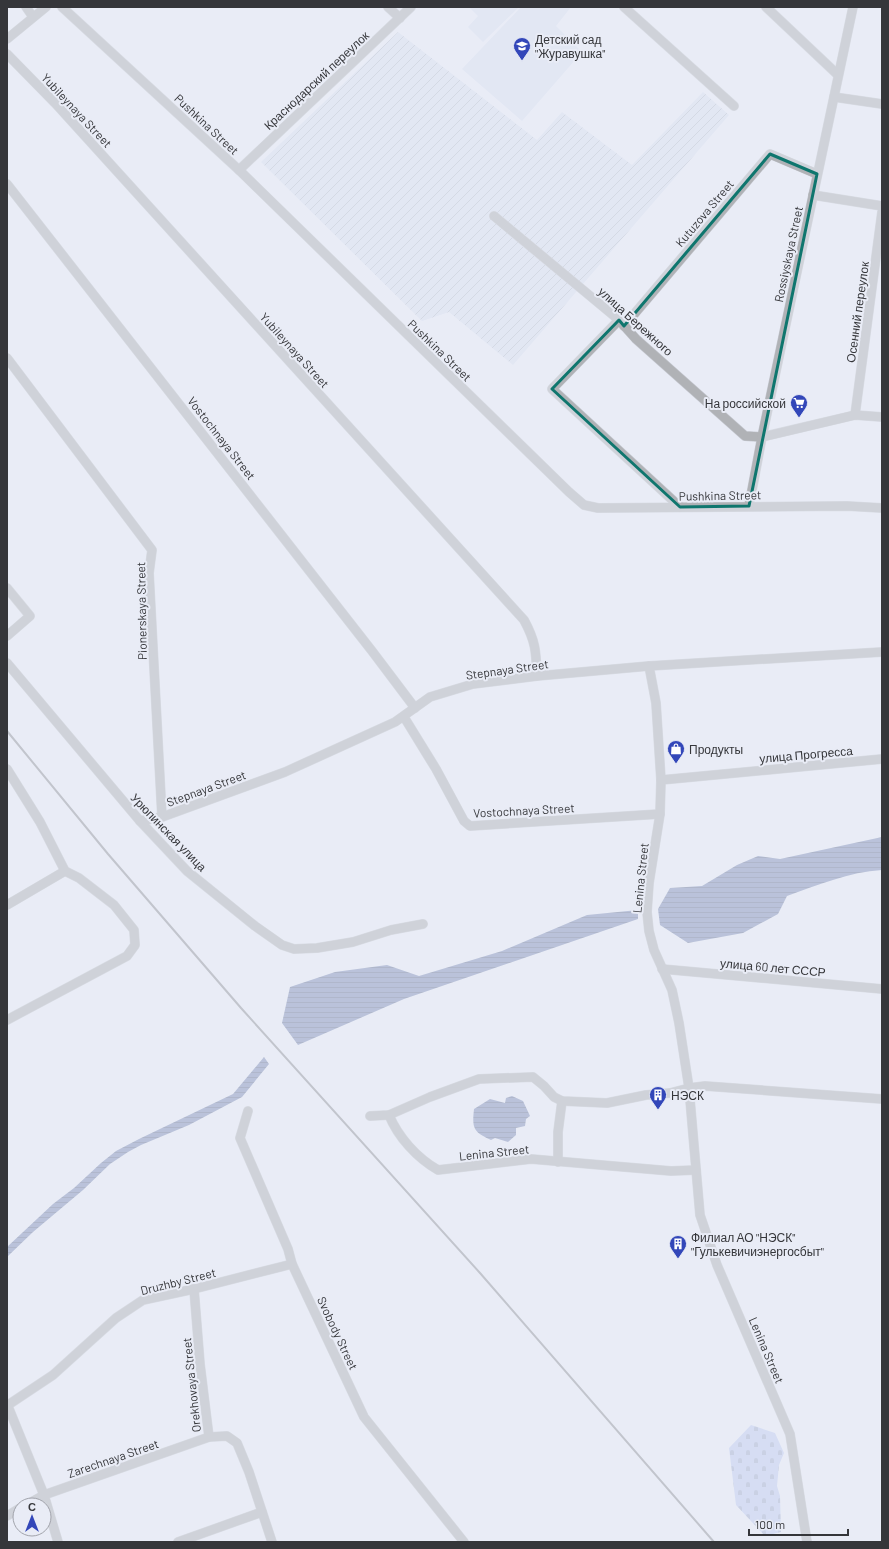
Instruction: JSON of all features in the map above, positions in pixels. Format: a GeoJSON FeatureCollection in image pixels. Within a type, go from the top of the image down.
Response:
{"type":"FeatureCollection","features":[{"type":"Feature","properties":{"kind":"street"},"geometry":{"type":"LineString","coordinates":[[26,7],[33,17]]}},
{"type":"Feature","properties":{"kind":"street"},"geometry":{"type":"LineString","coordinates":[[7,39],[46,7]]}},
{"type":"Feature","properties":{"kind":"street","name":"Pushkina Street"},"geometry":{"type":"LineString","coordinates":[[62,7],[238,170],[563,487],[584,505],[598,508],[749,506],[846,506],[882,508]]}},
{"type":"Feature","properties":{"kind":"street"},"geometry":{"type":"LineString","coordinates":[[388,7],[400,18]]}},
{"type":"Feature","properties":{"kind":"street","name":"Краснодарский переулок"},"geometry":{"type":"LineString","coordinates":[[238,170],[411,7]]}},
{"type":"Feature","properties":{"kind":"street"},"geometry":{"type":"LineString","coordinates":[[624,7],[734,106]]}},
{"type":"Feature","properties":{"kind":"street"},"geometry":{"type":"LineString","coordinates":[[766,7],[838,75]]}},
{"type":"Feature","properties":{"kind":"street","name":"Rossiyskaya Street"},"geometry":{"type":"LineString","coordinates":[[749,506],[762,437],[853,7]]}},
{"type":"Feature","properties":{"kind":"street","name":"Yubileynaya Street"},"geometry":{"type":"LineString","coordinates":[[7,54],[55,104],[524,620],[532,634],[536,648],[536,676]]}},
{"type":"Feature","properties":{"kind":"street"},"geometry":{"type":"LineString","coordinates":[[834,97],[882,104]]}},
{"type":"Feature","properties":{"kind":"street","name":"Kutuzova Street"},"geometry":{"type":"LineString","coordinates":[[680,507],[552,389],[621,323],[770,154],[817,174]]}},
{"type":"Feature","properties":{"kind":"street","name":"Vostochnaya Street"},"geometry":{"type":"LineString","coordinates":[[7,184],[415,708]]}},
{"type":"Feature","properties":{"kind":"street"},"geometry":{"type":"LineString","coordinates":[[813,195],[882,206]]}},
{"type":"Feature","properties":{"kind":"street","name":"Осенний переулок"},"geometry":{"type":"LineString","coordinates":[[855,415],[882,212]]}},
{"type":"Feature","properties":{"kind":"street","name":"улица Бережного"},"geometry":{"type":"LineString","coordinates":[[494,216],[621,323],[745,436],[762,437]]}},
{"type":"Feature","properties":{"kind":"street","name":"Pionerskaya Street"},"geometry":{"type":"LineString","coordinates":[[7,358],[152,550],[150,573],[162,817]]}},
{"type":"Feature","properties":{"kind":"street"},"geometry":{"type":"LineString","coordinates":[[762,437],[855,415],[882,417]]}},
{"type":"Feature","properties":{"kind":"street"},"geometry":{"type":"LineString","coordinates":[[7,588],[30,616],[7,636]]}},
{"type":"Feature","properties":{"kind":"street","name":"Stepnaya Street"},"geometry":{"type":"LineString","coordinates":[[140,821],[162,817],[285,772],[404,717],[430,697],[472,684],[536,676],[649,666],[882,652]]}},
{"type":"Feature","properties":{"kind":"street","name":"Урюпинская улица"},"geometry":{"type":"LineString","coordinates":[[7,663],[140,821],[187,871],[255,926],[282,945],[294,949],[317,948],[353,942],[391,930],[423,924]]}},
{"type":"Feature","properties":{"kind":"street","name":"Lenina Street"},"geometry":{"type":"LineString","coordinates":[[649,666],[656,703],[661,780],[660,814],[649,883],[647,912],[649,931],[654,950],[672,990],[679,1023],[689,1088],[700,1215],[717,1265],[790,1434],[807,1542]]}},
{"type":"Feature","properties":{"kind":"street","name":"Vostochnaya Street"},"geometry":{"type":"LineString","coordinates":[[404,717],[436,769],[464,821],[470,826],[660,814]]}},
{"type":"Feature","properties":{"kind":"street","name":"улица Прогресса"},"geometry":{"type":"LineString","coordinates":[[661,780],[882,759]]}},
{"type":"Feature","properties":{"kind":"street"},"geometry":{"type":"LineString","coordinates":[[7,769],[40,822],[65,871],[79,878],[114,905],[134,930],[135,945],[127,956],[7,1020]]}},
{"type":"Feature","properties":{"kind":"street"},"geometry":{"type":"LineString","coordinates":[[7,904],[65,871]]}},
{"type":"Feature","properties":{"kind":"street","name":"улица 60 лет СССР"},"geometry":{"type":"LineString","coordinates":[[662,970],[882,989]]}},
{"type":"Feature","properties":{"kind":"street"},"geometry":{"type":"LineString","coordinates":[[370,1116],[389,1115],[430,1097],[479,1079],[533,1077],[554,1097],[562,1101],[608,1103],[646,1095],[670,1093],[705,1086],[882,1098]]}},
{"type":"Feature","properties":{"kind":"street"},"geometry":{"type":"LineString","coordinates":[[558,1162],[558,1132],[562,1101]]}},
{"type":"Feature","properties":{"kind":"street","name":"Svobody Street"},"geometry":{"type":"LineString","coordinates":[[248,1111],[240,1138],[288,1249],[292,1264],[364,1417],[464,1542]]}},
{"type":"Feature","properties":{"kind":"street","name":"Lenina Street"},"geometry":{"type":"LineString","coordinates":[[389,1115],[392,1122],[408,1145],[438,1170],[531,1159],[671,1171],[696,1170]]}},
{"type":"Feature","properties":{"kind":"street","name":"Druzhby Street"},"geometry":{"type":"LineString","coordinates":[[7,1404],[53,1375],[116,1318],[143,1300],[194,1289],[292,1264]]}},
{"type":"Feature","properties":{"kind":"street","name":"Orekhovaya Street"},"geometry":{"type":"LineString","coordinates":[[194,1289],[200,1364],[209,1438],[227,1436],[237,1443],[249,1472],[272,1542]]}},
{"type":"Feature","properties":{"kind":"street"},"geometry":{"type":"LineString","coordinates":[[7,1404],[44,1495],[58,1542]]}},
{"type":"Feature","properties":{"kind":"street","name":"Zarechnaya Street"},"geometry":{"type":"LineString","coordinates":[[40,1497],[209,1438]]}},
{"type":"Feature","properties":{"kind":"street"},"geometry":{"type":"LineString","coordinates":[[178,1542],[193,1540],[262,1512]]}},
{"type":"Feature","properties":{"kind":"highlighted area"},"geometry":{"type":"Polygon","coordinates":[[[770,154],[817,174],[749,506],[680,507],[552,389],[619,320],[624,326],[770,154]]]}},
{"type":"Feature","properties":{"kind":"shaded area"},"geometry":{"type":"Polygon","coordinates":[[[469,7],[519,7],[483,42],[468,27],[478,16],[469,7]]]}},
{"type":"Feature","properties":{"kind":"shaded area","name":"Детский сад \"Журавушка\""},"geometry":{"type":"Polygon","coordinates":[[[521,7],[571,7],[556,26],[582,52],[522,121],[462,69],[521,7]]]}},
{"type":"Feature","properties":{"kind":"shaded area"},"geometry":{"type":"Polygon","coordinates":[[[398,32],[537,140],[562,112],[632,165],[703,92],[729,115],[513,365],[449,312],[422,321],[261,162],[398,32]]]}},
{"type":"Feature","properties":{"kind":"shaded area"},"geometry":{"type":"Polygon","coordinates":[[[882,837],[882,870],[846,876],[787,896],[778,914],[743,933],[688,943],[660,925],[658,909],[670,888],[702,886],[737,865],[758,856],[780,859],[882,837]]]}},
{"type":"Feature","properties":{"kind":"shaded area"},"geometry":{"type":"Polygon","coordinates":[[[638,910],[638,919],[404,999],[298,1045],[282,1023],[290,987],[335,972],[387,965],[419,976],[502,951],[587,915],[638,910]]]}},
{"type":"Feature","properties":{"kind":"shaded area"},"geometry":{"type":"Polygon","coordinates":[[[264,1057],[269,1064],[242,1097],[189,1125],[141,1145],[110,1164],[83,1190],[33,1232],[7,1257],[7,1247],[53,1204],[74,1188],[116,1151],[233,1094],[264,1057]]]}},
{"type":"Feature","properties":{"kind":"shaded area"},"geometry":{"type":"Polygon","coordinates":[[[512,1096],[523,1101],[530,1116],[526,1119],[525,1126],[516,1128],[516,1135],[508,1142],[495,1138],[491,1140],[477,1132],[473,1121],[474,1109],[490,1099],[505,1103],[506,1098],[512,1096]]]}},
{"type":"Feature","properties":{"kind":"green space"},"geometry":{"type":"Polygon","coordinates":[[[751,1425],[775,1433],[784,1453],[779,1465],[777,1486],[780,1496],[781,1532],[765,1536],[736,1505],[729,1448],[751,1425]]]}},
{"type":"Feature","properties":{"kind":"railway"},"geometry":{"type":"LineString","coordinates":[[7,731],[108,854],[241,1008],[480,1273],[714,1542]]}},
{"type":"Feature","properties":{"kind":"place","name":"Детский сад \"Журавушка\""},"geometry":{"type":"Point","coordinates":[522,61]}},
{"type":"Feature","properties":{"kind":"place","name":"На российской"},"geometry":{"type":"Point","coordinates":[799,418]}},
{"type":"Feature","properties":{"kind":"place","name":"Продукты"},"geometry":{"type":"Point","coordinates":[676,764]}},
{"type":"Feature","properties":{"kind":"place","name":"НЭСК"},"geometry":{"type":"Point","coordinates":[658,1110]}},
{"type":"Feature","properties":{"kind":"place","name":"Филиал АО \"НЭСК\" \"Гулькевичиэнергосбыт\""},"geometry":{"type":"Point","coordinates":[678,1259]}}]}
